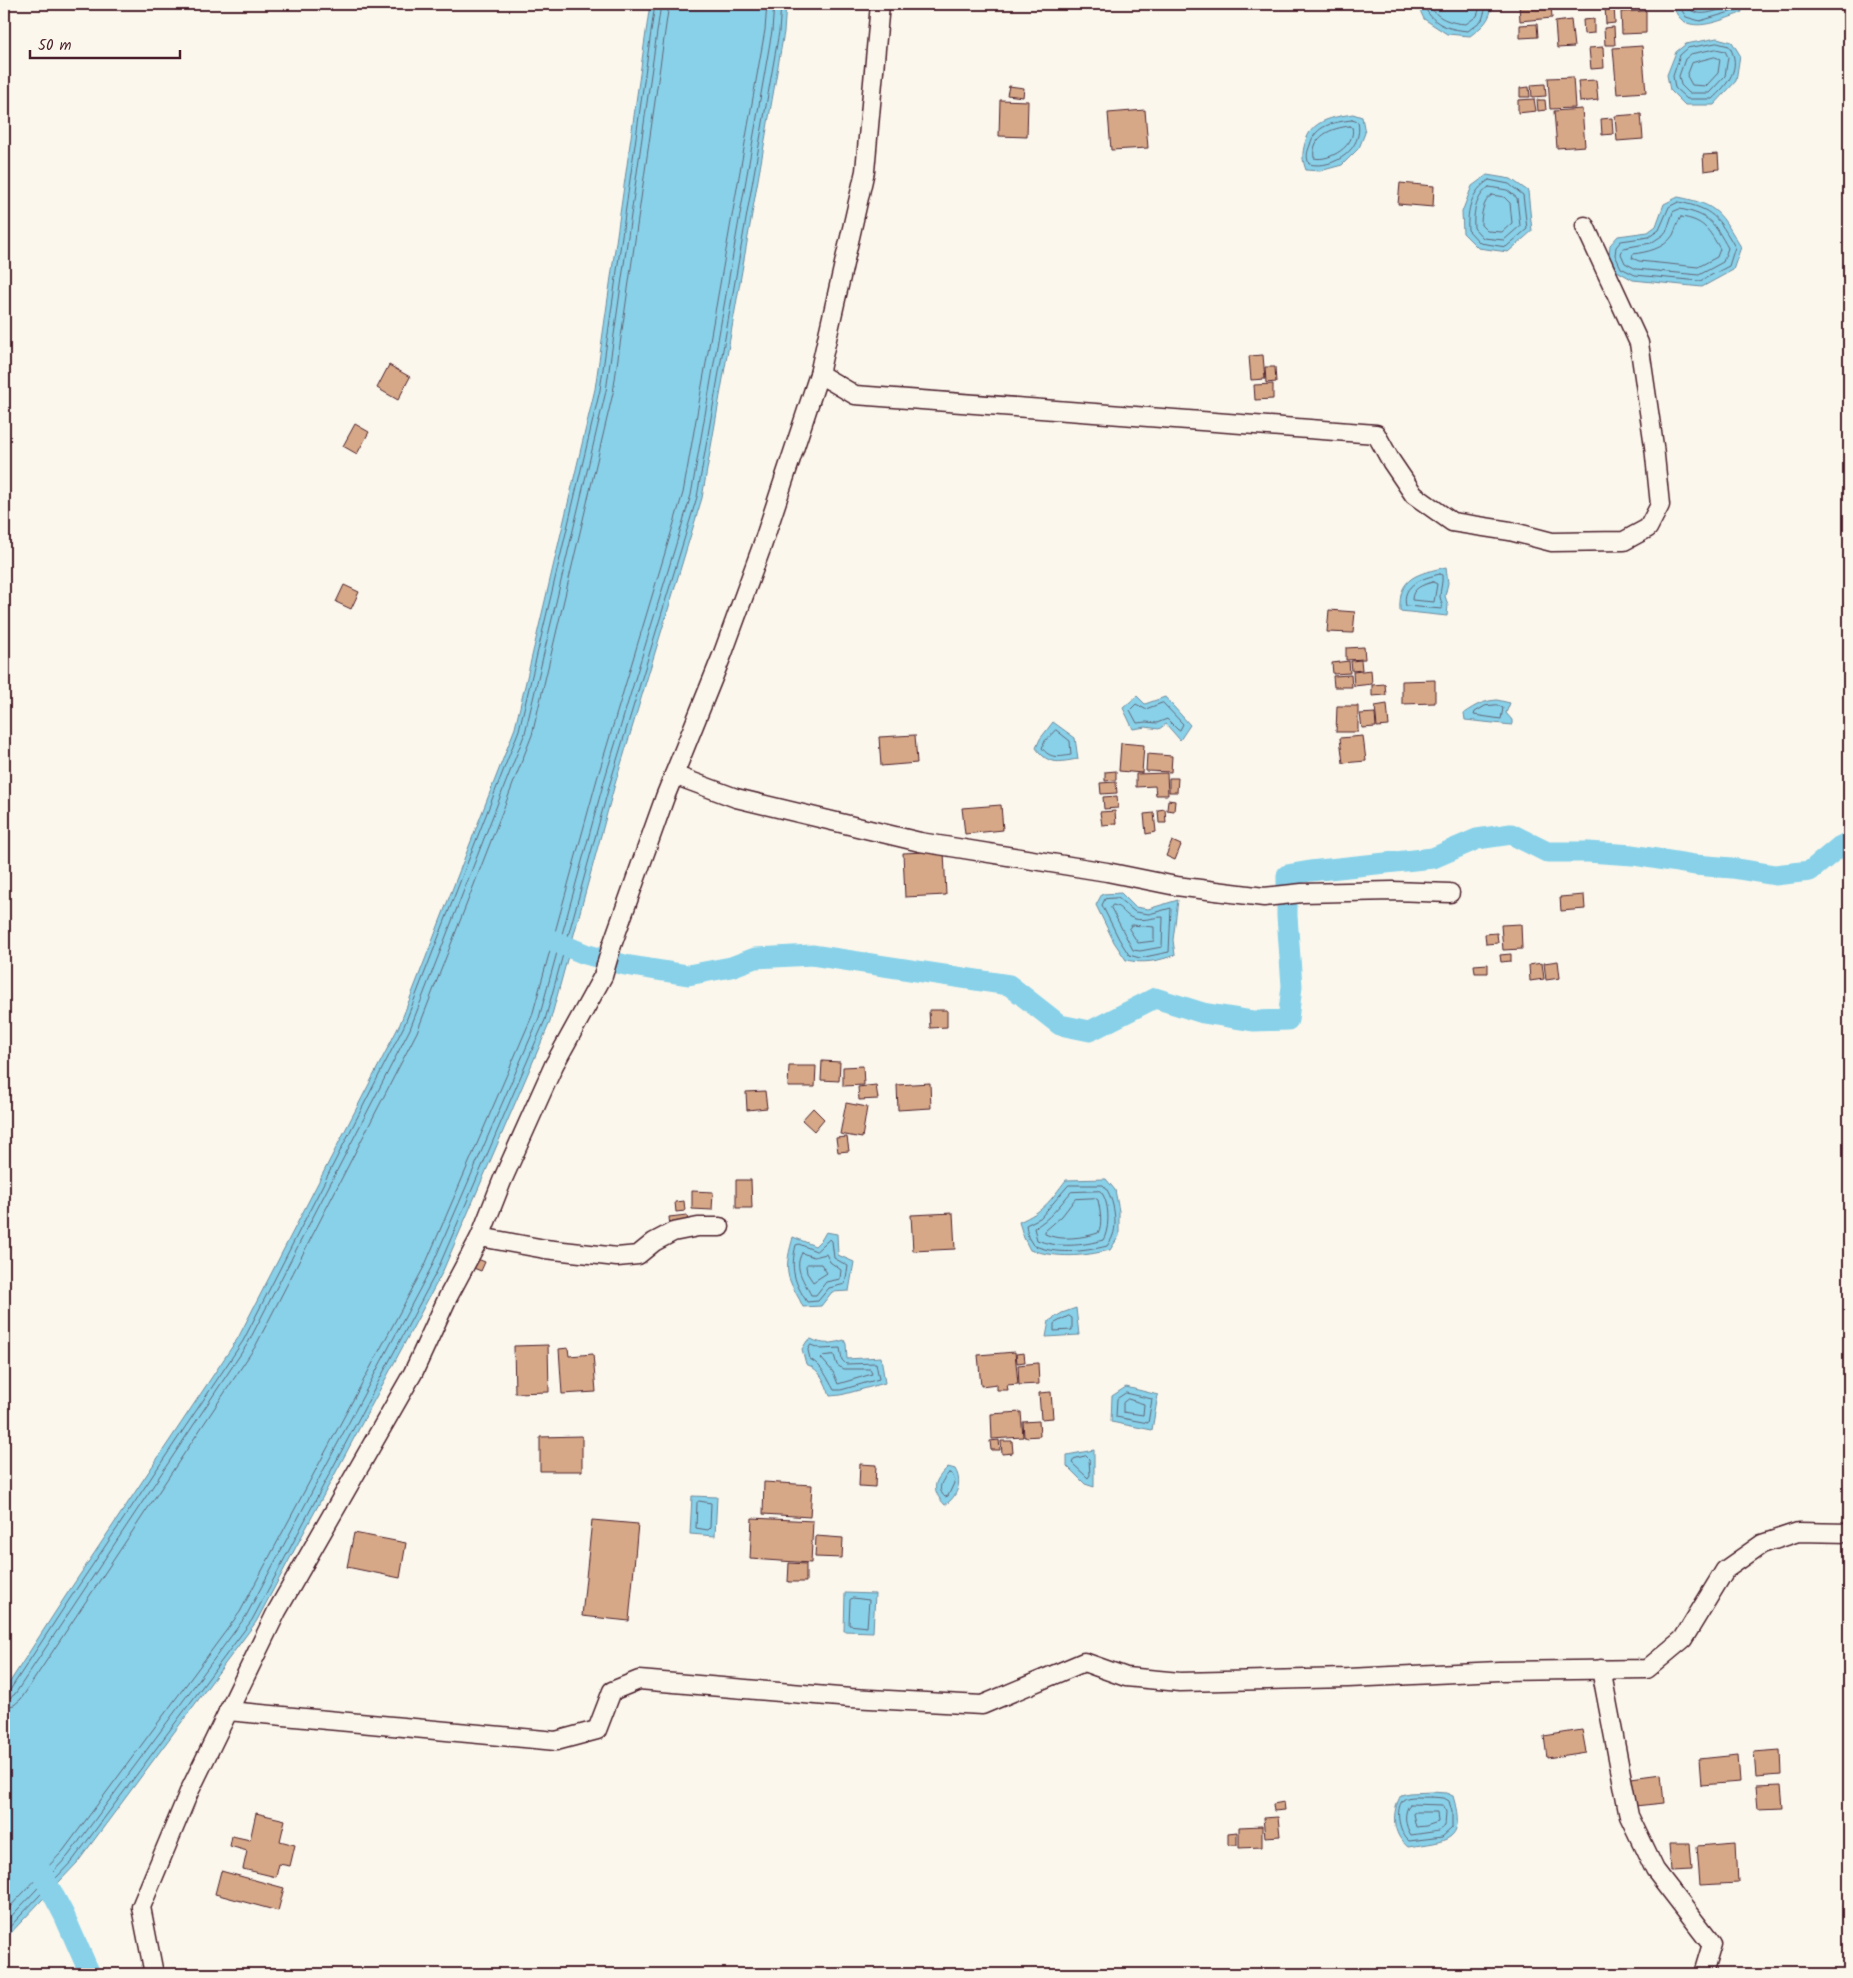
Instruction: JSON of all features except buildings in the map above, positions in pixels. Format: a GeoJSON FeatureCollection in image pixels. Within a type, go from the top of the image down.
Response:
{"type":"FeatureCollection","features":[{"type":"Feature","properties":{"kind":"street"},"geometry":{"type":"LineString","coordinates":[[154,1974],[141,1908],[189,1792],[277,1611],[413,1373],[448,1298],[480,1237],[502,1181],[554,1066],[604,976],[612,945],[674,775],[724,653],[758,558],[819,374],[865,171],[880,4]]}},
{"type":"Feature","properties":{"kind":"street"},"geometry":{"type":"LineString","coordinates":[[819,374],[855,395],[1376,434],[1391,461],[1414,495],[1452,522],[1510,531],[1552,542],[1624,541],[1648,528],[1660,505],[1654,446],[1639,343],[1585,226]]}},
{"type":"Feature","properties":{"kind":"street"},"geometry":{"type":"LineString","coordinates":[[674,775],[736,798],[920,842],[1107,872],[1176,886],[1264,897],[1302,893],[1393,891],[1450,893]]}},
{"type":"Feature","properties":{"kind":"street"},"geometry":{"type":"LineString","coordinates":[[480,1237],[545,1249],[617,1257],[638,1255],[654,1242],[673,1232],[698,1227],[720,1227]]}},
{"type":"Feature","properties":{"kind":"street"},"geometry":{"type":"LineString","coordinates":[[228,1711],[556,1741],[597,1730],[612,1691],[639,1680],[851,1698],[982,1705],[1084,1662],[1126,1676],[1180,1682],[1647,1669],[1683,1639],[1725,1570],[1762,1544],[1798,1532],[1849,1534]]}},
{"type":"Feature","properties":{"kind":"street"},"geometry":{"type":"LineString","coordinates":[[1601,1669],[1630,1816],[1655,1870],[1712,1944],[1704,1974]]}},
{"type":"Feature","properties":{"kind":"water"},"geometry":{"type":"Polygon","coordinates":[[[650,4],[786,4],[784,32],[702,498],[615,784],[550,1022],[442,1273],[256,1622],[77,1863],[4,1940],[4,1691],[238,1338],[400,1024],[515,728],[595,389],[650,4]]]}},
{"type":"Feature","properties":{"kind":"water"},"geometry":{"type":"Polygon","coordinates":[[[1417,4],[1492,4],[1490,14],[1485,23],[1470,36],[1447,34],[1424,19],[1417,4]]]}},
{"type":"Feature","properties":{"kind":"water"},"geometry":{"type":"Polygon","coordinates":[[[1673,4],[1746,4],[1741,13],[1702,25],[1684,21],[1677,15],[1673,4]]]}},
{"type":"Feature","properties":{"kind":"water"},"geometry":{"type":"Polygon","coordinates":[[[1717,38],[1732,42],[1740,55],[1736,81],[1714,105],[1685,105],[1670,90],[1667,75],[1676,52],[1686,44],[1717,38]]]}},
{"type":"Feature","properties":{"kind":"water"},"geometry":{"type":"Polygon","coordinates":[[[1353,114],[1362,117],[1365,133],[1359,148],[1342,165],[1320,171],[1306,170],[1303,150],[1312,129],[1331,118],[1353,114]]]}},
{"type":"Feature","properties":{"kind":"water"},"geometry":{"type":"Polygon","coordinates":[[[1487,175],[1511,179],[1528,191],[1532,231],[1508,252],[1478,248],[1463,233],[1462,212],[1472,186],[1487,175]]]}},
{"type":"Feature","properties":{"kind":"water"},"geometry":{"type":"Polygon","coordinates":[[[1678,197],[1702,203],[1723,218],[1741,247],[1733,270],[1702,287],[1633,280],[1617,271],[1609,256],[1610,245],[1618,236],[1648,232],[1656,226],[1664,204],[1678,197]]]}},
{"type":"Feature","properties":{"kind":"water"},"geometry":{"type":"Polygon","coordinates":[[[1446,567],[1448,583],[1445,596],[1448,605],[1447,616],[1400,611],[1402,590],[1412,578],[1446,567]]]}},
{"type":"Feature","properties":{"kind":"water"},"geometry":{"type":"Polygon","coordinates":[[[1137,696],[1145,704],[1165,697],[1190,725],[1180,740],[1166,724],[1159,729],[1146,727],[1133,729],[1123,708],[1137,696]]]}},
{"type":"Feature","properties":{"kind":"water"},"geometry":{"type":"Polygon","coordinates":[[[1497,700],[1510,703],[1506,713],[1512,720],[1512,725],[1465,720],[1464,713],[1468,710],[1484,702],[1497,700]]]}},
{"type":"Feature","properties":{"kind":"water"},"geometry":{"type":"Polygon","coordinates":[[[1053,722],[1075,738],[1078,759],[1059,762],[1050,760],[1045,758],[1036,748],[1040,739],[1053,722]]]}},
{"type":"Feature","properties":{"kind":"water"},"geometry":{"type":"Polygon","coordinates":[[[1121,893],[1135,907],[1148,909],[1178,900],[1173,940],[1175,955],[1151,961],[1126,960],[1114,942],[1096,905],[1102,894],[1121,893]]]}},
{"type":"Feature","properties":{"kind":"water"},"geometry":{"type":"Polygon","coordinates":[[[1106,1179],[1115,1190],[1119,1211],[1119,1236],[1110,1250],[1070,1256],[1030,1250],[1019,1222],[1035,1214],[1046,1205],[1066,1180],[1106,1179]]]}},
{"type":"Feature","properties":{"kind":"water"},"geometry":{"type":"Polygon","coordinates":[[[826,1232],[837,1234],[838,1255],[854,1262],[849,1291],[832,1292],[821,1306],[803,1307],[788,1273],[788,1257],[793,1237],[815,1246],[826,1232]]]}},
{"type":"Feature","properties":{"kind":"water"},"geometry":{"type":"Polygon","coordinates":[[[1076,1308],[1079,1335],[1046,1337],[1049,1321],[1062,1313],[1076,1308]]]}},
{"type":"Feature","properties":{"kind":"water"},"geometry":{"type":"Polygon","coordinates":[[[811,1339],[827,1343],[844,1340],[847,1359],[881,1357],[885,1383],[841,1395],[830,1396],[824,1381],[815,1369],[806,1364],[802,1349],[807,1341],[811,1339]]]}},
{"type":"Feature","properties":{"kind":"water"},"geometry":{"type":"Polygon","coordinates":[[[1126,1387],[1158,1395],[1152,1430],[1111,1422],[1112,1396],[1126,1387]]]}},
{"type":"Feature","properties":{"kind":"water"},"geometry":{"type":"Polygon","coordinates":[[[1094,1450],[1094,1487],[1085,1484],[1067,1466],[1067,1455],[1094,1450]]]}},
{"type":"Feature","properties":{"kind":"water"},"geometry":{"type":"Polygon","coordinates":[[[948,1467],[955,1469],[959,1484],[956,1494],[945,1505],[937,1494],[936,1485],[948,1467]]]}},
{"type":"Feature","properties":{"kind":"water"},"geometry":{"type":"Polygon","coordinates":[[[692,1496],[717,1497],[715,1536],[690,1534],[692,1496]]]}},
{"type":"Feature","properties":{"kind":"water"},"geometry":{"type":"Polygon","coordinates":[[[845,1593],[875,1594],[873,1632],[844,1631],[845,1593]]]}},
{"type":"Feature","properties":{"kind":"water"},"geometry":{"type":"Polygon","coordinates":[[[1432,1792],[1446,1793],[1453,1796],[1457,1811],[1455,1831],[1443,1841],[1408,1847],[1399,1836],[1395,1823],[1396,1809],[1401,1795],[1432,1792]]]}},
{"type":"Feature","properties":{"kind":"waterway"},"geometry":{"type":"LineString","coordinates":[[544,937],[585,954],[625,965],[688,975],[731,967],[755,958],[812,955],[1009,985],[1060,1025],[1090,1031],[1155,998],[1203,1013],[1253,1021],[1288,1020],[1292,986],[1287,916],[1287,875],[1433,858],[1477,839],[1511,834],[1547,852],[1633,855],[1775,875],[1810,871],[1839,847],[1849,842]]}},
{"type":"Feature","properties":{"kind":"waterway"},"geometry":{"type":"LineString","coordinates":[[37,1864],[64,1915],[90,1974]]}}]}
